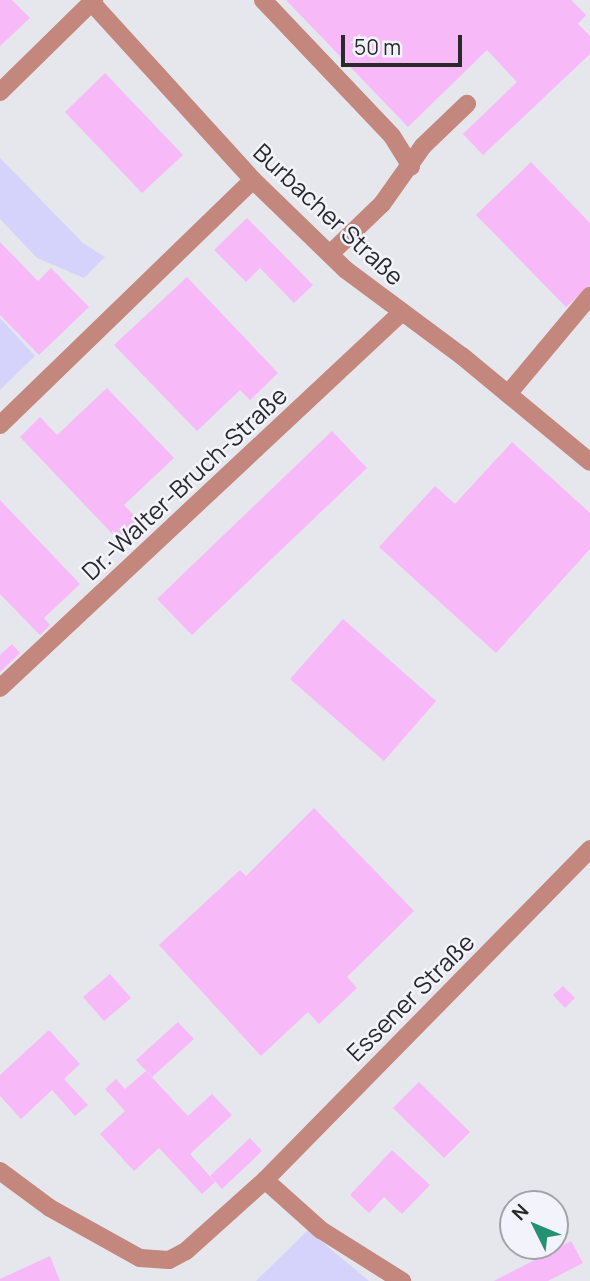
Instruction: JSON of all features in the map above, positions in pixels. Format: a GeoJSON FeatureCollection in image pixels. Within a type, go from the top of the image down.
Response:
{"type":"FeatureCollection","features":[{"type":"Feature","properties":{"kind":"street"},"geometry":{"type":"LineString","coordinates":[[263,0],[392,136],[411,166]]}},
{"type":"Feature","properties":{"kind":"street"},"geometry":{"type":"LineString","coordinates":[[0,92],[93,1]]}},
{"type":"Feature","properties":{"kind":"street","name":"Burbacher Straße"},"geometry":{"type":"LineString","coordinates":[[93,1],[253,180],[330,254],[590,462]]}},
{"type":"Feature","properties":{"kind":"street"},"geometry":{"type":"LineString","coordinates":[[330,254],[382,204],[423,146],[467,104]]}},
{"type":"Feature","properties":{"kind":"street"},"geometry":{"type":"LineString","coordinates":[[0,425],[253,180]]}},
{"type":"Feature","properties":{"kind":"street"},"geometry":{"type":"LineString","coordinates":[[508,394],[590,296]]}},
{"type":"Feature","properties":{"kind":"street","name":"Dr.-Walter-Bruch-Straße"},"geometry":{"type":"LineString","coordinates":[[0,688],[401,313]]}},
{"type":"Feature","properties":{"kind":"street","name":"Essener Straße"},"geometry":{"type":"LineString","coordinates":[[0,1171],[102,1239],[140,1258],[169,1260],[203,1237],[265,1180],[590,849]]}},
{"type":"Feature","properties":{"kind":"street"},"geometry":{"type":"LineString","coordinates":[[265,1180],[321,1230],[402,1281]]}},
{"type":"Feature","properties":{"kind":"shaded area"},"geometry":{"type":"Polygon","coordinates":[[[0,158],[83,243],[105,257],[84,278],[37,258],[0,219],[0,158]]]}},
{"type":"Feature","properties":{"kind":"shaded area"},"geometry":{"type":"Polygon","coordinates":[[[0,318],[35,356],[0,390],[0,318]]]}},
{"type":"Feature","properties":{"kind":"shaded area"},"geometry":{"type":"Polygon","coordinates":[[[308,1230],[369,1281],[256,1281],[308,1230]]]}},
{"type":"Feature","properties":{"kind":"building"},"geometry":{"type":"Polygon","coordinates":[[[0,0],[12,0],[30,18],[0,46],[0,0]]]}},
{"type":"Feature","properties":{"kind":"building"},"geometry":{"type":"Polygon","coordinates":[[[286,0],[571,0],[586,15],[578,24],[590,36],[590,54],[483,155],[463,134],[517,82],[487,50],[408,127],[286,0]]]}},
{"type":"Feature","properties":{"kind":"building"},"geometry":{"type":"Polygon","coordinates":[[[105,73],[183,155],[142,193],[65,112],[105,73]]]}},
{"type":"Feature","properties":{"kind":"building"},"geometry":{"type":"Polygon","coordinates":[[[531,162],[590,223],[590,285],[566,307],[476,215],[531,162]]]}},
{"type":"Feature","properties":{"kind":"building"},"geometry":{"type":"Polygon","coordinates":[[[247,218],[313,285],[294,303],[260,268],[246,282],[214,250],[247,218]]]}},
{"type":"Feature","properties":{"kind":"building"},"geometry":{"type":"Polygon","coordinates":[[[0,242],[38,281],[51,268],[89,307],[39,355],[0,315],[0,242]]]}},
{"type":"Feature","properties":{"kind":"building"},"geometry":{"type":"Polygon","coordinates":[[[187,277],[278,373],[250,400],[240,390],[197,431],[114,345],[187,277]]]}},
{"type":"Feature","properties":{"kind":"building"},"geometry":{"type":"Polygon","coordinates":[[[107,388],[174,458],[124,505],[140,522],[120,542],[20,437],[40,417],[57,435],[107,388]]]}},
{"type":"Feature","properties":{"kind":"building"},"geometry":{"type":"Polygon","coordinates":[[[332,431],[367,468],[192,635],[157,599],[332,431]]]}},
{"type":"Feature","properties":{"kind":"building"},"geometry":{"type":"Polygon","coordinates":[[[512,442],[590,513],[590,549],[496,653],[379,547],[435,486],[455,504],[512,442]]]}},
{"type":"Feature","properties":{"kind":"building"},"geometry":{"type":"Polygon","coordinates":[[[0,500],[80,584],[44,618],[50,625],[40,635],[0,594],[0,500]]]}},
{"type":"Feature","properties":{"kind":"building"},"geometry":{"type":"Polygon","coordinates":[[[343,619],[436,701],[384,761],[290,679],[343,619]]]}},
{"type":"Feature","properties":{"kind":"building"},"geometry":{"type":"Polygon","coordinates":[[[12,644],[20,653],[0,672],[0,655],[12,644]]]}},
{"type":"Feature","properties":{"kind":"building"},"geometry":{"type":"Polygon","coordinates":[[[314,808],[414,911],[347,977],[357,988],[319,1024],[308,1012],[261,1056],[159,945],[240,870],[246,876],[314,808]]]}},
{"type":"Feature","properties":{"kind":"building"},"geometry":{"type":"Polygon","coordinates":[[[110,974],[131,998],[104,1021],[83,997],[110,974]]]}},
{"type":"Feature","properties":{"kind":"building"},"geometry":{"type":"Polygon","coordinates":[[[563,986],[575,998],[565,1008],[553,995],[563,986]]]}},
{"type":"Feature","properties":{"kind":"building"},"geometry":{"type":"Polygon","coordinates":[[[178,1022],[194,1039],[152,1077],[136,1060],[178,1022]]]}},
{"type":"Feature","properties":{"kind":"building"},"geometry":{"type":"Polygon","coordinates":[[[49,1030],[80,1064],[64,1079],[88,1105],[75,1116],[52,1090],[21,1119],[0,1096],[0,1075],[49,1030]]]}},
{"type":"Feature","properties":{"kind":"building"},"geometry":{"type":"Polygon","coordinates":[[[146,1071],[188,1116],[212,1094],[232,1115],[190,1154],[215,1182],[202,1194],[159,1148],[134,1171],[100,1134],[125,1111],[105,1089],[116,1079],[125,1089],[146,1071]]]}},
{"type":"Feature","properties":{"kind":"building"},"geometry":{"type":"Polygon","coordinates":[[[419,1082],[470,1132],[444,1158],[393,1108],[419,1082]]]}},
{"type":"Feature","properties":{"kind":"building"},"geometry":{"type":"Polygon","coordinates":[[[250,1138],[262,1151],[222,1189],[210,1176],[250,1138]]]}},
{"type":"Feature","properties":{"kind":"building"},"geometry":{"type":"Polygon","coordinates":[[[392,1150],[430,1185],[402,1214],[384,1197],[369,1213],[350,1195],[392,1150]]]}},
{"type":"Feature","properties":{"kind":"building"},"geometry":{"type":"Polygon","coordinates":[[[571,1241],[583,1263],[548,1281],[494,1281],[534,1260],[569,1260],[571,1241]]]}},
{"type":"Feature","properties":{"kind":"building"},"geometry":{"type":"Polygon","coordinates":[[[50,1256],[60,1281],[0,1281],[0,1279],[50,1256]]]}}]}
